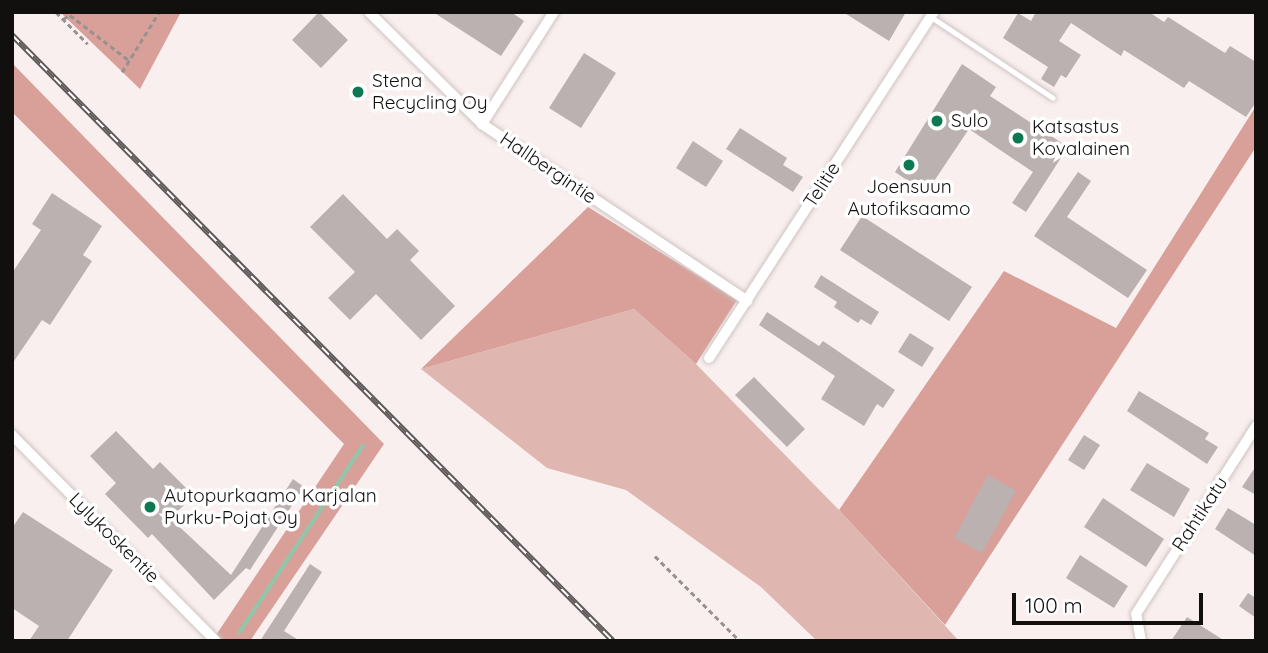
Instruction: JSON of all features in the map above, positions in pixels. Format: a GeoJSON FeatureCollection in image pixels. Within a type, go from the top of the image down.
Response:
{"type":"FeatureCollection","features":[{"type":"Feature","properties":{"kind":"street","name":"Hallbergintie"},"geometry":{"type":"LineString","coordinates":[[369,12],[482,124],[747,301]]}},
{"type":"Feature","properties":{"kind":"street"},"geometry":{"type":"LineString","coordinates":[[482,124],[554,12]]}},
{"type":"Feature","properties":{"kind":"street","name":"Telitie"},"geometry":{"type":"LineString","coordinates":[[709,358],[933,15]]}},
{"type":"Feature","properties":{"kind":"street","name":"Rahtikatu"},"geometry":{"type":"LineString","coordinates":[[1141,641],[1136,614],[1256,426]]}},
{"type":"Feature","properties":{"kind":"street","name":"Lylykoskentie"},"geometry":{"type":"LineString","coordinates":[[12,435],[216,641]]}},
{"type":"Feature","properties":{"kind":"lane"},"geometry":{"type":"LineString","coordinates":[[933,15],[1053,97]]}},
{"type":"Feature","properties":{"kind":"path"},"geometry":{"type":"LineString","coordinates":[[56,12],[88,44]]}},
{"type":"Feature","properties":{"kind":"path"},"geometry":{"type":"LineString","coordinates":[[122,72],[159,12]]}},
{"type":"Feature","properties":{"kind":"path"},"geometry":{"type":"LineString","coordinates":[[63,19],[69,15],[130,61]]}},
{"type":"Feature","properties":{"kind":"path"},"geometry":{"type":"LineString","coordinates":[[655,556],[740,641]]}},
{"type":"Feature","properties":{"kind":"shaded area"},"geometry":{"type":"Polygon","coordinates":[[[60,12],[181,12],[140,89],[60,12]]]}},
{"type":"Feature","properties":{"kind":"shaded area"},"geometry":{"type":"Polygon","coordinates":[[[12,63],[384,444],[250,641],[212,641],[344,444],[12,112],[12,63]]]}},
{"type":"Feature","properties":{"kind":"shaded area"},"geometry":{"type":"Polygon","coordinates":[[[1256,106],[1256,147],[945,625],[839,510],[1004,271],[1116,328],[1256,106]]]}},
{"type":"Feature","properties":{"kind":"shaded area"},"geometry":{"type":"Polygon","coordinates":[[[588,207],[737,300],[696,364],[634,309],[421,369],[588,207]]]}},
{"type":"Feature","properties":{"kind":"shaded area"},"geometry":{"type":"Polygon","coordinates":[[[634,309],[696,364],[839,510],[959,641],[817,641],[761,587],[626,490],[547,468],[421,369],[634,309]]]}},
{"type":"Feature","properties":{"kind":"building"},"geometry":{"type":"Polygon","coordinates":[[[319,12],[348,40],[321,68],[292,40],[319,12]]]}},
{"type":"Feature","properties":{"kind":"building"},"geometry":{"type":"Polygon","coordinates":[[[433,12],[511,12],[524,21],[501,56],[433,12]]]}},
{"type":"Feature","properties":{"kind":"building"},"geometry":{"type":"Polygon","coordinates":[[[843,12],[906,12],[889,41],[843,12]]]}},
{"type":"Feature","properties":{"kind":"building"},"geometry":{"type":"Polygon","coordinates":[[[1036,12],[1149,12],[1164,22],[1168,17],[1225,53],[1230,46],[1256,62],[1256,102],[1246,117],[1189,81],[1184,88],[1124,50],[1121,56],[1071,23],[1059,41],[1081,55],[1066,78],[1061,75],[1054,87],[1041,79],[1048,67],[1003,38],[1018,13],[1031,21],[1036,12]]]}},
{"type":"Feature","properties":{"kind":"building"},"geometry":{"type":"Polygon","coordinates":[[[584,53],[616,73],[581,128],[549,108],[584,53]]]}},
{"type":"Feature","properties":{"kind":"building","name":"Katsastus Kovalainen"},"geometry":{"type":"Polygon","coordinates":[[[962,64],[996,87],[990,96],[1068,147],[1026,212],[1012,203],[1033,172],[969,129],[926,193],[895,172],[962,64]]]}},
{"type":"Feature","properties":{"kind":"building","name":"Stena Recycling Oy"},"geometry":{"type":"Polygon","coordinates":[[[358,83],[367,92],[358,102],[348,92],[358,83]]]}},
{"type":"Feature","properties":{"kind":"building"},"geometry":{"type":"Polygon","coordinates":[[[740,128],[787,158],[783,165],[803,177],[793,192],[726,149],[740,128]]]}},
{"type":"Feature","properties":{"kind":"building"},"geometry":{"type":"Polygon","coordinates":[[[693,141],[723,161],[706,187],[676,168],[693,141]]]}},
{"type":"Feature","properties":{"kind":"building"},"geometry":{"type":"Polygon","coordinates":[[[1078,172],[1091,181],[1067,217],[1147,270],[1128,298],[1034,236],[1078,172]]]}},
{"type":"Feature","properties":{"kind":"building"},"geometry":{"type":"Polygon","coordinates":[[[52,193],[102,226],[83,255],[92,261],[50,325],[42,320],[12,364],[12,273],[41,230],[32,224],[52,193]]]}},
{"type":"Feature","properties":{"kind":"building"},"geometry":{"type":"Polygon","coordinates":[[[343,194],[387,239],[397,229],[419,251],[410,260],[455,306],[421,340],[376,294],[350,320],[328,298],[355,272],[310,227],[343,194]]]}},
{"type":"Feature","properties":{"kind":"building"},"geometry":{"type":"Polygon","coordinates":[[[862,216],[972,287],[949,321],[840,250],[862,216]]]}},
{"type":"Feature","properties":{"kind":"building"},"geometry":{"type":"Polygon","coordinates":[[[821,275],[879,312],[871,325],[861,319],[858,323],[834,307],[837,302],[814,287],[821,275]]]}},
{"type":"Feature","properties":{"kind":"building"},"geometry":{"type":"Polygon","coordinates":[[[767,312],[819,346],[823,341],[895,390],[883,408],[877,404],[864,426],[821,399],[835,376],[759,325],[767,312]]]}},
{"type":"Feature","properties":{"kind":"building"},"geometry":{"type":"Polygon","coordinates":[[[910,333],[934,348],[922,367],[898,352],[910,333]]]}},
{"type":"Feature","properties":{"kind":"building"},"geometry":{"type":"Polygon","coordinates":[[[754,377],[805,429],[787,447],[735,395],[754,377]]]}},
{"type":"Feature","properties":{"kind":"building"},"geometry":{"type":"Polygon","coordinates":[[[1139,391],[1209,433],[1205,439],[1218,447],[1207,464],[1127,411],[1139,391]]]}},
{"type":"Feature","properties":{"kind":"building","name":"Autopurkaamo Karjalan Purku-Pojat Oy"},"geometry":{"type":"Polygon","coordinates":[[[116,431],[153,469],[160,462],[194,496],[170,518],[231,575],[293,479],[304,487],[250,570],[246,568],[214,600],[152,534],[148,538],[105,494],[116,483],[90,456],[116,431]]]}},
{"type":"Feature","properties":{"kind":"building"},"geometry":{"type":"Polygon","coordinates":[[[1084,435],[1100,445],[1084,470],[1068,460],[1084,435]]]}},
{"type":"Feature","properties":{"kind":"building"},"geometry":{"type":"Polygon","coordinates":[[[1147,463],[1190,489],[1174,517],[1130,490],[1147,463]]]}},
{"type":"Feature","properties":{"kind":"building"},"geometry":{"type":"Polygon","coordinates":[[[1256,466],[1256,495],[1242,487],[1256,466]]]}},
{"type":"Feature","properties":{"kind":"building"},"geometry":{"type":"Polygon","coordinates":[[[988,475],[1016,491],[982,553],[954,538],[988,475]]]}},
{"type":"Feature","properties":{"kind":"building"},"geometry":{"type":"Polygon","coordinates":[[[1103,498],[1164,539],[1146,567],[1084,527],[1103,498]]]}},
{"type":"Feature","properties":{"kind":"building"},"geometry":{"type":"Polygon","coordinates":[[[1228,508],[1256,525],[1256,556],[1215,529],[1228,508]]]}},
{"type":"Feature","properties":{"kind":"building"},"geometry":{"type":"Polygon","coordinates":[[[23,512],[113,570],[67,641],[29,641],[39,626],[12,608],[12,528],[23,512]]]}},
{"type":"Feature","properties":{"kind":"building"},"geometry":{"type":"Polygon","coordinates":[[[1080,555],[1128,586],[1114,608],[1066,578],[1080,555]]]}},
{"type":"Feature","properties":{"kind":"building"},"geometry":{"type":"Polygon","coordinates":[[[310,564],[322,572],[284,631],[300,641],[260,641],[310,564]]]}},
{"type":"Feature","properties":{"kind":"building"},"geometry":{"type":"Polygon","coordinates":[[[1248,593],[1256,598],[1256,618],[1239,606],[1248,593]]]}},
{"type":"Feature","properties":{"kind":"building"},"geometry":{"type":"Polygon","coordinates":[[[1187,617],[1225,641],[1171,641],[1187,617]]]}},
{"type":"Feature","properties":{"kind":"waterway"},"geometry":{"type":"LineString","coordinates":[[239,633],[363,446]]}},
{"type":"Feature","properties":{"kind":"railway"},"geometry":{"type":"LineString","coordinates":[[12,35],[613,641]]}},
{"type":"Feature","properties":{"kind":"place","name":"Stena Recycling Oy"},"geometry":{"type":"Point","coordinates":[358,92]}},
{"type":"Feature","properties":{"kind":"place","name":"Sulo"},"geometry":{"type":"Point","coordinates":[937,121]}},
{"type":"Feature","properties":{"kind":"place","name":"Katsastus Kovalainen"},"geometry":{"type":"Point","coordinates":[1018,138]}},
{"type":"Feature","properties":{"kind":"place","name":"Joensuun Autofiksaamo"},"geometry":{"type":"Point","coordinates":[909,165]}},
{"type":"Feature","properties":{"kind":"place","name":"Autopurkaamo Karjalan Purku-Pojat Oy"},"geometry":{"type":"Point","coordinates":[150,507]}}]}
